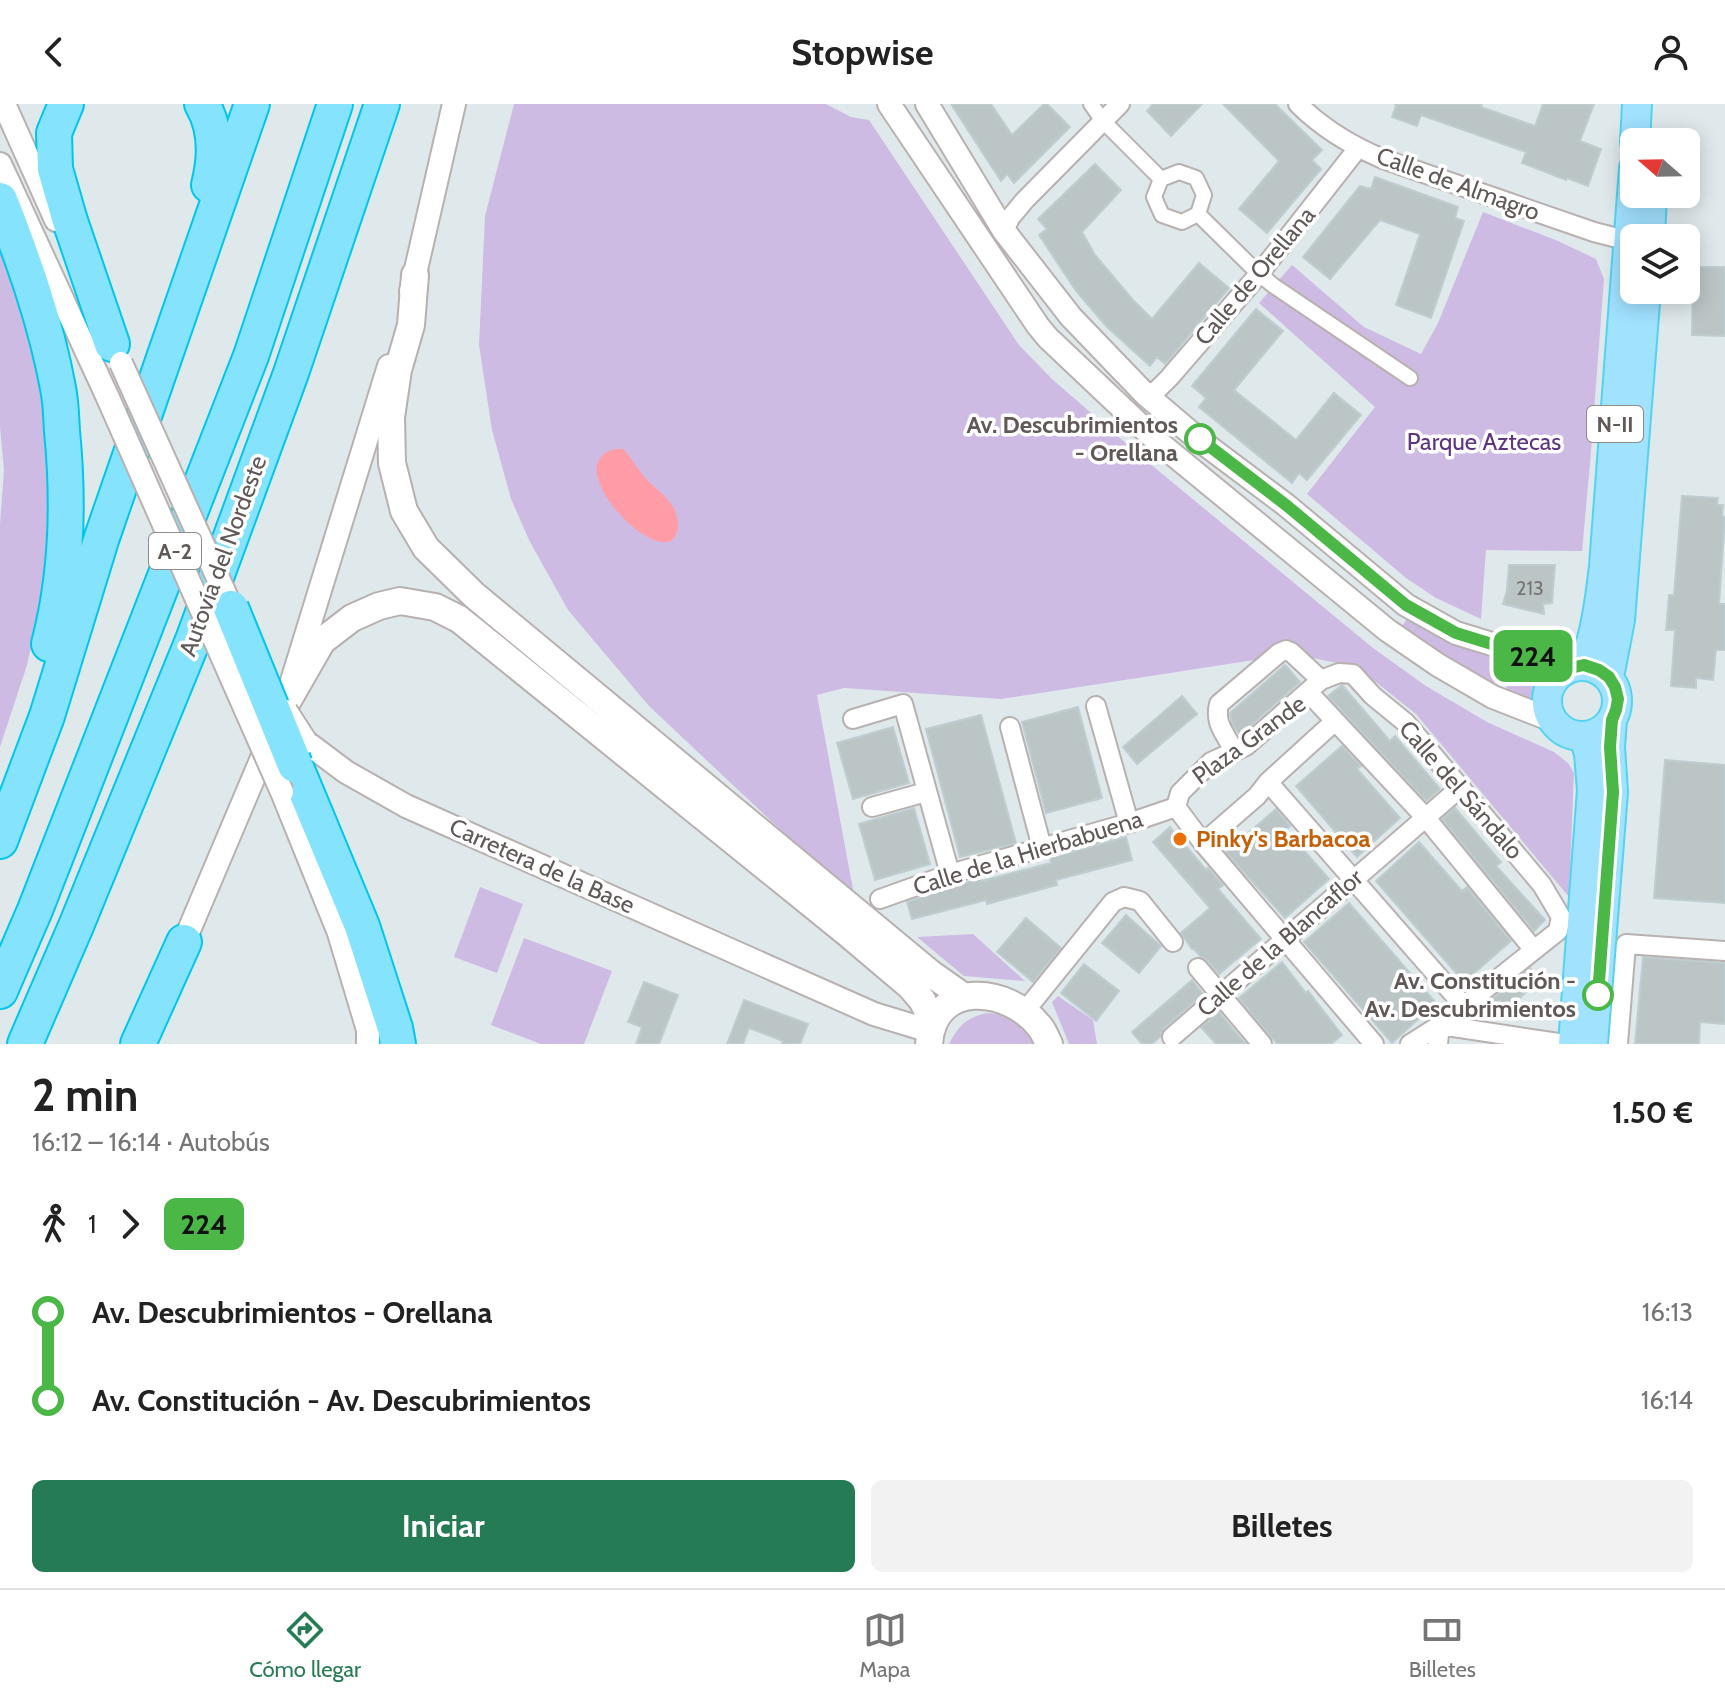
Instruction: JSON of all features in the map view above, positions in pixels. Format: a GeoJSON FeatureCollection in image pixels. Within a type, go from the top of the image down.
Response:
{"type":"FeatureCollection","features":[{"type":"Feature","properties":{"kind":"highway"},"geometry":{"type":"LineString","coordinates":[[66,104],[54,133],[55,169],[117,354]]}},
{"type":"Feature","properties":{"kind":"highway"},"geometry":{"type":"LineString","coordinates":[[174,332],[213,169],[214,141],[208,114],[202,104]]}},
{"type":"Feature","properties":{"kind":"highway"},"geometry":{"type":"LineString","coordinates":[[0,841],[47,716],[102,537],[252,104]]}},
{"type":"Feature","properties":{"kind":"highway","name":"Autovía del Nordeste"},"geometry":{"type":"LineString","coordinates":[[0,991],[41,895],[251,356],[335,104]]}},
{"type":"Feature","properties":{"kind":"highway","name":"Autovía del Nordeste"},"geometry":{"type":"LineString","coordinates":[[25,1044],[193,640],[291,373],[382,104]]}},
{"type":"Feature","properties":{"kind":"highway"},"geometry":{"type":"LineString","coordinates":[[0,200],[40,312],[59,389],[66,506],[66,536],[56,617],[33,709],[0,804]]}},
{"type":"Feature","properties":{"kind":"highway"},"geometry":{"type":"LineString","coordinates":[[231,608],[362,926],[398,1044]]}},
{"type":"Feature","properties":{"kind":"highway"},"geometry":{"type":"LineString","coordinates":[[138,1044],[184,942]]}},
{"type":"Feature","properties":{"kind":"main road"},"geometry":{"type":"LineString","coordinates":[[1636,128],[1637,104]]}},
{"type":"Feature","properties":{"kind":"main road"},"geometry":{"type":"LineString","coordinates":[[1655,128],[1656,104]]}},
{"type":"Feature","properties":{"kind":"main road"},"geometry":{"type":"LineString","coordinates":[[415,275],[411,325],[398,370],[391,417],[392,463],[404,511],[426,548],[486,605],[930,973],[964,997]]}},
{"type":"Feature","properties":{"kind":"main road","name":"N-II"},"geometry":{"type":"LineString","coordinates":[[1588,670],[1603,579],[1632,304]]}},
{"type":"Feature","properties":{"kind":"main road","name":"N-II"},"geometry":{"type":"LineString","coordinates":[[1588,670],[1620,620],[1645,304]]}},
{"type":"Feature","properties":{"kind":"main road"},"geometry":{"type":"LineString","coordinates":[[283,709],[322,641],[352,618],[400,601],[435,607],[459,619],[851,935],[922,1000],[931,1032]]}},
{"type":"Feature","properties":{"kind":"main road","name":"N-II"},"geometry":{"type":"LineString","coordinates":[[1552,720],[1547,701],[1549,689],[1562,672],[1588,670],[1615,687],[1618,699],[1612,720],[1610,747],[1613,792],[1593,1044]]}},
{"type":"Feature","properties":{"kind":"main road"},"geometry":{"type":"LineString","coordinates":[[1552,720],[1560,729],[1584,737],[1604,729],[1612,720]]}},
{"type":"Feature","properties":{"kind":"main road"},"geometry":{"type":"LineString","coordinates":[[1573,1044],[1592,790],[1589,754],[1584,737]]}},
{"type":"Feature","properties":{"kind":"main road"},"geometry":{"type":"LineString","coordinates":[[931,1032],[945,1005],[964,997],[987,996],[1007,1001],[1025,1011],[1042,1029],[1049,1044]]}},
{"type":"Feature","properties":{"kind":"street"},"geometry":{"type":"LineString","coordinates":[[4,104],[231,608]]}},
{"type":"Feature","properties":{"kind":"street"},"geometry":{"type":"LineString","coordinates":[[153,1044],[170,999],[184,942],[283,709],[376,412],[415,275],[454,104]]}},
{"type":"Feature","properties":{"kind":"street"},"geometry":{"type":"LineString","coordinates":[[889,104],[1038,326],[1150,434],[1387,630],[1493,697],[1552,720]]}},
{"type":"Feature","properties":{"kind":"street"},"geometry":{"type":"LineString","coordinates":[[927,104],[1004,231],[1071,317],[1145,394],[1406,605],[1456,633],[1588,670]]}},
{"type":"Feature","properties":{"kind":"street"},"geometry":{"type":"LineString","coordinates":[[1091,104],[1103,121],[1161,179]]}},
{"type":"Feature","properties":{"kind":"street"},"geometry":{"type":"LineString","coordinates":[[1004,231],[1025,200],[1120,104]]}},
{"type":"Feature","properties":{"kind":"street","name":"Calle de Almagro"},"geometry":{"type":"LineString","coordinates":[[1298,104],[1358,148],[1383,159],[1594,232],[1620,236]]}},
{"type":"Feature","properties":{"kind":"street","name":"Calle de Orellana"},"geometry":{"type":"LineString","coordinates":[[1145,394],[1156,391],[1169,378],[1259,274],[1358,148]]}},
{"type":"Feature","properties":{"kind":"street"},"geometry":{"type":"LineString","coordinates":[[0,164],[108,398],[294,766],[368,1030],[368,1044]]}},
{"type":"Feature","properties":{"kind":"street"},"geometry":{"type":"LineString","coordinates":[[1179,172],[1196,178],[1204,195],[1198,214],[1182,222],[1162,215],[1154,197],[1161,179],[1179,172]]}},
{"type":"Feature","properties":{"kind":"street"},"geometry":{"type":"LineString","coordinates":[[1198,214],[1274,286],[1410,378]]}},
{"type":"Feature","properties":{"kind":"street"},"geometry":{"type":"LineString","coordinates":[[1234,752],[1216,716],[1219,704],[1279,653],[1286,650],[1291,652],[1314,686]]}},
{"type":"Feature","properties":{"kind":"street","name":"Calle del Sándalo"},"geometry":{"type":"LineString","coordinates":[[1314,686],[1339,673],[1353,674],[1373,696],[1406,723],[1461,787],[1542,885],[1561,917],[1558,931],[1534,950]]}},
{"type":"Feature","properties":{"kind":"street","name":"Plaza Grande"},"geometry":{"type":"LineString","coordinates":[[1314,686],[1334,722],[1203,843],[1176,807],[1180,793],[1211,762],[1246,746],[1314,686]]}},
{"type":"Feature","properties":{"kind":"street"},"geometry":{"type":"LineString","coordinates":[[853,719],[903,704],[950,874]]}},
{"type":"Feature","properties":{"kind":"street"},"geometry":{"type":"LineString","coordinates":[[1096,706],[1129,823]]}},
{"type":"Feature","properties":{"kind":"street"},"geometry":{"type":"LineString","coordinates":[[1334,722],[1426,818],[1534,950],[1440,1025],[1410,1044]]}},
{"type":"Feature","properties":{"kind":"street"},"geometry":{"type":"LineString","coordinates":[[1010,727],[1042,848]]}},
{"type":"Feature","properties":{"kind":"street","name":"Carretera de la Base"},"geometry":{"type":"LineString","coordinates":[[294,766],[346,772],[406,806],[874,1014],[931,1032]]}},
{"type":"Feature","properties":{"kind":"street"},"geometry":{"type":"LineString","coordinates":[[1268,782],[1464,1006]]}},
{"type":"Feature","properties":{"kind":"street","name":"Calle de la Blancaflor"},"geometry":{"type":"LineString","coordinates":[[1172,1037],[1461,787]]}},
{"type":"Feature","properties":{"kind":"street"},"geometry":{"type":"LineString","coordinates":[[872,807],[926,792]]}},
{"type":"Feature","properties":{"kind":"street","name":"Calle de la Hierbabuena"},"geometry":{"type":"LineString","coordinates":[[880,899],[950,874],[1176,807]]}},
{"type":"Feature","properties":{"kind":"street"},"geometry":{"type":"LineString","coordinates":[[1203,843],[1374,1044]]}},
{"type":"Feature","properties":{"kind":"street"},"geometry":{"type":"LineString","coordinates":[[1025,1011],[1113,902],[1124,897],[1140,901],[1173,942]]}},
{"type":"Feature","properties":{"kind":"street"},"geometry":{"type":"LineString","coordinates":[[1618,1044],[1626,944],[1725,951]]}},
{"type":"Feature","properties":{"kind":"street"},"geometry":{"type":"LineString","coordinates":[[1198,968],[1262,1044]]}},
{"type":"Feature","properties":{"kind":"street"},"geometry":{"type":"LineString","coordinates":[[1440,1025],[1565,1044]]}},
{"type":"Feature","properties":{"kind":"street"},"geometry":{"type":"LineString","coordinates":[[1438,1044],[1440,1025]]}},
{"type":"Feature","properties":{"kind":"green space"},"geometry":{"type":"Polygon","coordinates":[[[514,104],[826,104],[851,117],[869,120],[1019,345],[1052,379],[1373,648],[1426,686],[1487,722],[1554,752],[1568,763],[1574,773],[1569,897],[1416,714],[1357,667],[1293,654],[1001,699],[844,688],[817,695],[855,900],[649,706],[568,610],[530,542],[511,499],[492,430],[479,345],[485,216],[514,104]]]}},
{"type":"Feature","properties":{"kind":"green space","name":"Parque Aztecas"},"geometry":{"type":"Polygon","coordinates":[[[1483,212],[1596,259],[1604,279],[1582,551],[1486,550],[1481,619],[1436,598],[1406,578],[1307,494],[1375,407],[1259,303],[1292,265],[1364,327],[1421,354],[1438,323],[1483,212]]]}},
{"type":"Feature","properties":{"kind":"green space"},"geometry":{"type":"Polygon","coordinates":[[[0,227],[30,310],[55,483],[45,586],[27,665],[0,747],[0,524],[4,470],[0,427],[0,227]]]}},
{"type":"Feature","properties":{"kind":"green space"},"geometry":{"type":"Polygon","coordinates":[[[1407,619],[1441,637],[1506,657],[1492,687],[1399,630],[1407,619]]]}},
{"type":"Feature","properties":{"kind":"green space"},"geometry":{"type":"Polygon","coordinates":[[[1518,659],[1550,669],[1539,686],[1536,707],[1504,693],[1518,659]]]}},
{"type":"Feature","properties":{"kind":"green space"},"geometry":{"type":"Polygon","coordinates":[[[480,887],[523,904],[497,973],[454,957],[480,887]]]}},
{"type":"Feature","properties":{"kind":"green space"},"geometry":{"type":"Polygon","coordinates":[[[973,934],[1025,981],[964,976],[917,937],[973,934]]]}},
{"type":"Feature","properties":{"kind":"green space"},"geometry":{"type":"Polygon","coordinates":[[[524,938],[612,971],[584,1044],[541,1044],[491,1025],[524,938]]]}},
{"type":"Feature","properties":{"kind":"green space"},"geometry":{"type":"Polygon","coordinates":[[[1058,996],[1093,1020],[1097,1044],[1069,1044],[1052,1002],[1058,996]]]}},
{"type":"Feature","properties":{"kind":"green space"},"geometry":{"type":"Polygon","coordinates":[[[987,1013],[1014,1022],[1033,1044],[949,1044],[964,1023],[987,1013]]]}},
{"type":"Feature","properties":{"kind":"shaded area"},"geometry":{"type":"Polygon","coordinates":[[[615,449],[623,449],[673,508],[678,525],[672,540],[660,542],[628,523],[602,489],[597,472],[600,458],[615,449]]]}},
{"type":"Feature","properties":{"kind":"building"},"geometry":{"type":"Polygon","coordinates":[[[951,104],[991,104],[1012,135],[1044,104],[1070,127],[1014,183],[1007,174],[1001,181],[951,104]]]}},
{"type":"Feature","properties":{"kind":"building"},"geometry":{"type":"Polygon","coordinates":[[[1153,104],[1202,104],[1171,136],[1147,111],[1153,104]]]}},
{"type":"Feature","properties":{"kind":"building"},"geometry":{"type":"Polygon","coordinates":[[[1223,104],[1275,104],[1322,150],[1312,160],[1321,169],[1267,233],[1239,209],[1279,161],[1223,104]]]}},
{"type":"Feature","properties":{"kind":"building"},"geometry":{"type":"Polygon","coordinates":[[[1395,104],[1482,104],[1481,107],[1535,126],[1543,104],[1594,104],[1580,141],[1601,149],[1588,186],[1522,163],[1526,152],[1421,115],[1417,126],[1392,117],[1395,104]]]}},
{"type":"Feature","properties":{"kind":"building"},"geometry":{"type":"Polygon","coordinates":[[[1095,164],[1121,190],[1082,232],[1095,255],[1152,319],[1199,263],[1229,288],[1165,364],[1157,357],[1150,366],[1106,326],[1076,291],[1039,235],[1047,229],[1038,219],[1095,164]]]}},
{"type":"Feature","properties":{"kind":"building"},"geometry":{"type":"Polygon","coordinates":[[[1375,177],[1458,207],[1455,218],[1464,221],[1431,318],[1396,305],[1420,234],[1380,220],[1330,279],[1303,257],[1360,186],[1371,189],[1375,177]]]}},
{"type":"Feature","properties":{"kind":"building"},"geometry":{"type":"Polygon","coordinates":[[[1700,267],[1725,267],[1725,336],[1692,335],[1692,304],[1700,304],[1700,267]]]}},
{"type":"Feature","properties":{"kind":"building"},"geometry":{"type":"Polygon","coordinates":[[[1256,309],[1283,331],[1234,390],[1296,440],[1334,393],[1361,415],[1307,480],[1299,473],[1292,483],[1199,407],[1206,398],[1192,386],[1256,309]]]}},
{"type":"Feature","properties":{"kind":"building"},"geometry":{"type":"Polygon","coordinates":[[[1682,496],[1718,498],[1717,505],[1723,505],[1722,516],[1725,517],[1719,604],[1725,604],[1725,650],[1716,650],[1713,680],[1696,678],[1696,688],[1671,686],[1675,630],[1666,630],[1669,595],[1674,595],[1682,496]]]}},
{"type":"Feature","properties":{"kind":"building"},"geometry":{"type":"Polygon","coordinates":[[[1509,565],[1555,565],[1552,603],[1543,604],[1544,614],[1503,604],[1509,565]]]}},
{"type":"Feature","properties":{"kind":"building"},"geometry":{"type":"Polygon","coordinates":[[[1285,665],[1300,682],[1240,735],[1232,724],[1230,713],[1285,665]]]}},
{"type":"Feature","properties":{"kind":"building"},"geometry":{"type":"Polygon","coordinates":[[[1342,685],[1390,741],[1395,736],[1440,789],[1426,801],[1328,696],[1342,685]]]}},
{"type":"Feature","properties":{"kind":"building"},"geometry":{"type":"Polygon","coordinates":[[[1182,696],[1197,714],[1137,764],[1123,747],[1182,696]]]}},
{"type":"Feature","properties":{"kind":"building"},"geometry":{"type":"Polygon","coordinates":[[[1078,707],[1102,798],[1046,813],[1022,722],[1078,707]]]}},
{"type":"Feature","properties":{"kind":"building"},"geometry":{"type":"Polygon","coordinates":[[[981,715],[1016,843],[960,857],[926,729],[981,715]]]}},
{"type":"Feature","properties":{"kind":"building"},"geometry":{"type":"Polygon","coordinates":[[[893,727],[909,783],[853,799],[837,743],[893,727]]]}},
{"type":"Feature","properties":{"kind":"building"},"geometry":{"type":"Polygon","coordinates":[[[1342,746],[1361,766],[1357,769],[1400,818],[1357,857],[1296,786],[1342,746]]]}},
{"type":"Feature","properties":{"kind":"building"},"geometry":{"type":"Polygon","coordinates":[[[1665,760],[1725,765],[1725,903],[1654,898],[1665,760]]]}},
{"type":"Feature","properties":{"kind":"building"},"geometry":{"type":"Polygon","coordinates":[[[914,808],[930,864],[875,880],[859,824],[914,808]]]}},
{"type":"Feature","properties":{"kind":"building"},"geometry":{"type":"Polygon","coordinates":[[[1455,808],[1501,862],[1496,866],[1545,920],[1534,931],[1442,819],[1455,808]]]}},
{"type":"Feature","properties":{"kind":"building"},"geometry":{"type":"Polygon","coordinates":[[[1276,809],[1290,826],[1286,830],[1329,879],[1285,918],[1226,852],[1276,809]]]}},
{"type":"Feature","properties":{"kind":"building"},"geometry":{"type":"Polygon","coordinates":[[[1170,827],[1206,870],[1208,868],[1223,885],[1218,889],[1261,939],[1219,974],[1192,949],[1181,933],[1210,908],[1153,842],[1170,827]]]}},
{"type":"Feature","properties":{"kind":"building"},"geometry":{"type":"Polygon","coordinates":[[[1126,837],[1132,860],[1056,880],[1057,885],[987,904],[986,900],[912,919],[907,902],[981,878],[982,881],[1051,863],[1050,858],[1126,837]]]}},
{"type":"Feature","properties":{"kind":"building"},"geometry":{"type":"Polygon","coordinates":[[[1419,842],[1462,891],[1467,887],[1511,941],[1464,982],[1376,881],[1419,842]]]}},
{"type":"Feature","properties":{"kind":"building"},"geometry":{"type":"Polygon","coordinates":[[[1349,903],[1436,1003],[1392,1043],[1304,942],[1349,903]]]}},
{"type":"Feature","properties":{"kind":"building"},"geometry":{"type":"Polygon","coordinates":[[[1126,915],[1161,946],[1139,973],[1102,943],[1126,915]]]}},
{"type":"Feature","properties":{"kind":"building"},"geometry":{"type":"Polygon","coordinates":[[[1026,918],[1061,948],[1033,982],[997,952],[1026,918]]]}},
{"type":"Feature","properties":{"kind":"building"},"geometry":{"type":"Polygon","coordinates":[[[1643,957],[1725,963],[1725,1024],[1700,1022],[1699,1044],[1635,1044],[1643,957]]]}},
{"type":"Feature","properties":{"kind":"building"},"geometry":{"type":"Polygon","coordinates":[[[1282,962],[1342,1035],[1331,1044],[1277,1044],[1239,998],[1282,962]]]}},
{"type":"Feature","properties":{"kind":"building"},"geometry":{"type":"Polygon","coordinates":[[[1084,964],[1119,991],[1096,1021],[1061,993],[1084,964]]]}},
{"type":"Feature","properties":{"kind":"building"},"geometry":{"type":"Polygon","coordinates":[[[1530,968],[1540,980],[1498,1017],[1486,1004],[1530,968]]]}},
{"type":"Feature","properties":{"kind":"building"},"geometry":{"type":"Polygon","coordinates":[[[1192,980],[1203,994],[1164,1028],[1152,1044],[1142,1044],[1132,1032],[1192,980]]]}},
{"type":"Feature","properties":{"kind":"building"},"geometry":{"type":"Polygon","coordinates":[[[644,982],[678,995],[659,1044],[636,1044],[642,1027],[628,1022],[644,982]]]}},
{"type":"Feature","properties":{"kind":"building"},"geometry":{"type":"Polygon","coordinates":[[[744,1000],[808,1024],[800,1044],[782,1044],[783,1041],[749,1028],[743,1044],[727,1044],[744,1000]]]}},
{"type":"Feature","properties":{"kind":"building"},"geometry":{"type":"Polygon","coordinates":[[[1219,1012],[1246,1044],[1216,1044],[1201,1027],[1219,1012]]]}},
{"type":"Feature","properties":{"kind":"bus line","name":"224"},"geometry":{"type":"LineString","coordinates":[[1200,439],[1286,505],[1406,605],[1456,633],[1570,668],[1584,665],[1609,677],[1618,699],[1612,720],[1610,747],[1613,792],[1598,995]]}},
{"type":"Feature","properties":{"kind":"place","name":"Av. Descubrimientos - Orellana"},"geometry":{"type":"Point","coordinates":[1200,439]}},
{"type":"Feature","properties":{"kind":"place","name":"Pinky's Barbacoa"},"geometry":{"type":"Point","coordinates":[1180,839]}},
{"type":"Feature","properties":{"kind":"place","name":"Av. Constitución - Av. Descubrimientos"},"geometry":{"type":"Point","coordinates":[1598,995]}}]}
